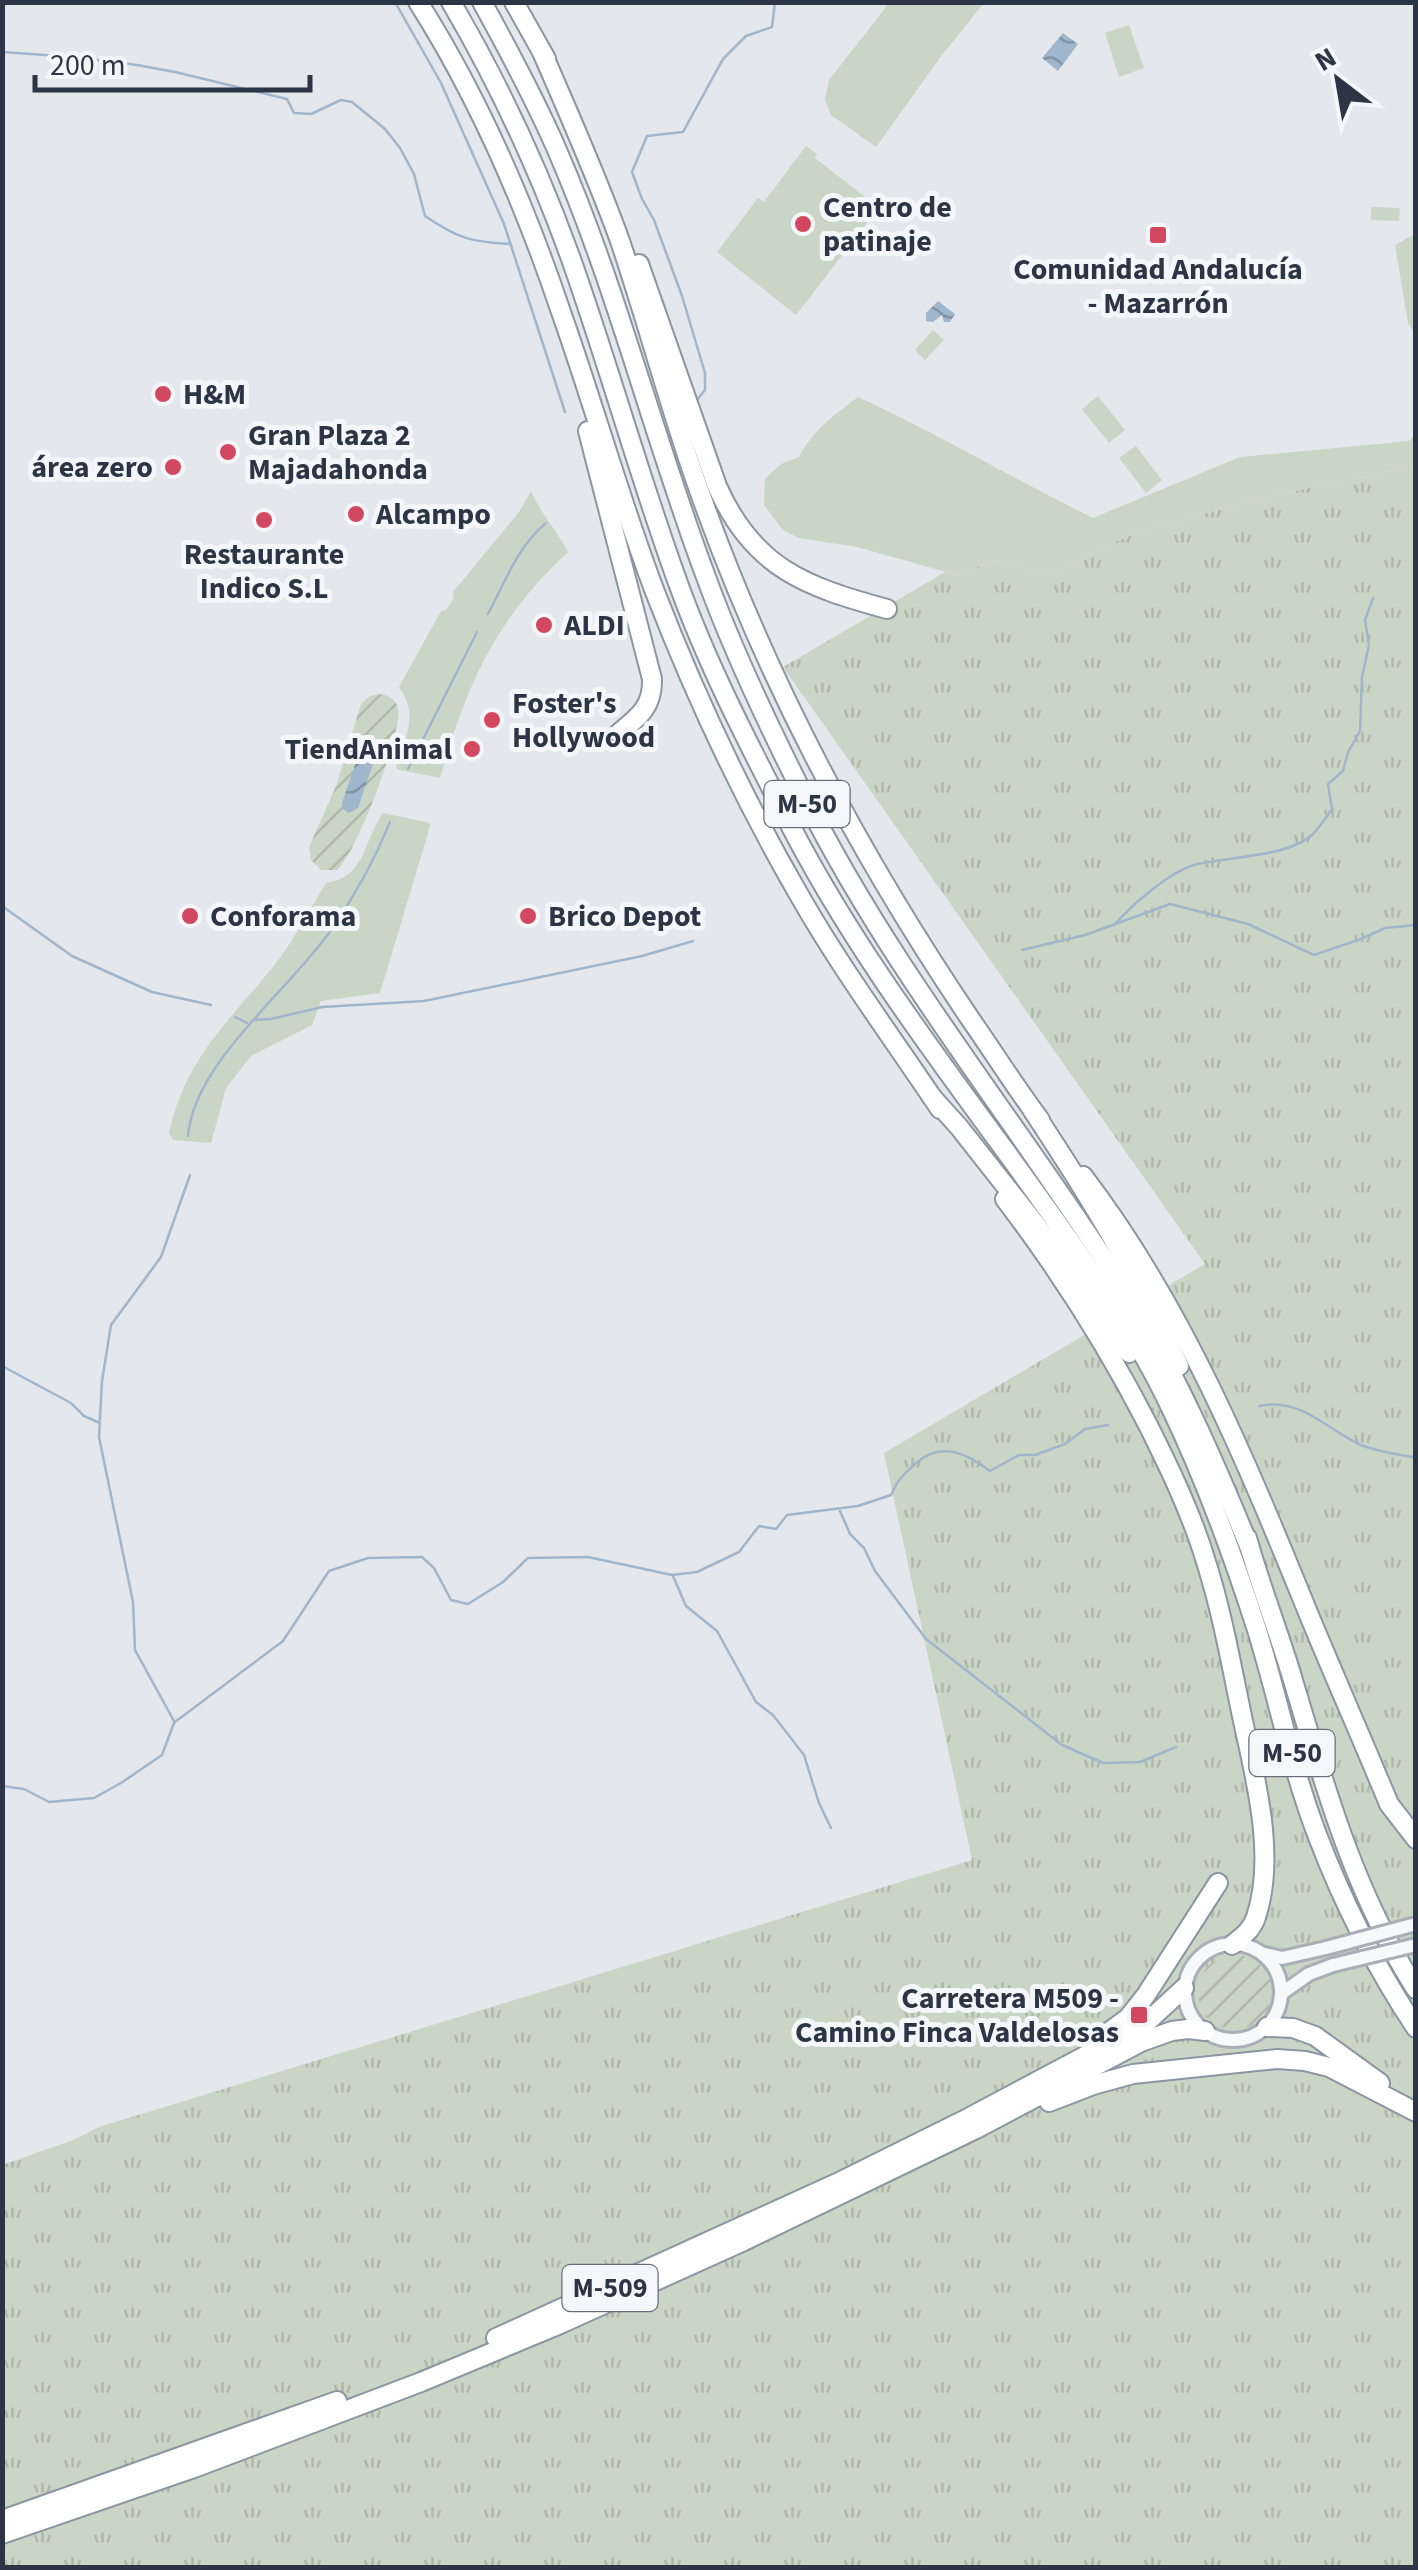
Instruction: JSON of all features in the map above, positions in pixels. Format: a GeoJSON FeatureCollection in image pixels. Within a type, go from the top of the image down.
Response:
{"type":"FeatureCollection","features":[{"type":"Feature","properties":{"kind":"highway"},"geometry":{"type":"LineString","coordinates":[[418,2],[469,92],[511,182],[562,314],[656,594],[696,692],[758,822],[852,981],[1088,1317],[1148,1426],[1198,1538],[1224,1633],[1262,1810],[1263,1877],[1256,1917],[1249,1931],[1232,1945]]}},
{"type":"Feature","properties":{"kind":"highway","name":"M-50"},"geometry":{"type":"LineString","coordinates":[[452,2],[495,80],[570,256],[680,590],[723,690],[827,892],[884,981],[1112,1301],[1170,1404],[1229,1549],[1258,1633],[1315,1832],[1348,1910],[1384,1980],[1416,2028]]}},
{"type":"Feature","properties":{"kind":"highway","name":"M-50"},"geometry":{"type":"LineString","coordinates":[[482,2],[558,151],[706,579],[747,679],[849,878],[906,971],[1126,1293],[1176,1383],[1249,1546],[1336,1822],[1368,1900],[1416,1989]]}},
{"type":"Feature","properties":{"kind":"highway"},"geometry":{"type":"LineString","coordinates":[[514,2],[585,132],[667,338],[717,486],[734,521],[758,550],[801,580],[838,596],[887,609]]}},
{"type":"Feature","properties":{"kind":"highway"},"geometry":{"type":"LineString","coordinates":[[542,52],[618,237],[693,473],[772,670],[832,793],[873,865],[928,956],[1093,1202],[1141,1286],[1231,1480],[1249,1546]]}},
{"type":"Feature","properties":{"kind":"highway"},"geometry":{"type":"LineString","coordinates":[[511,182],[585,420],[652,679],[649,704],[619,733]]}},
{"type":"Feature","properties":{"kind":"highway"},"geometry":{"type":"LineString","coordinates":[[931,1096],[1083,1285],[1196,1466]]}},
{"type":"Feature","properties":{"kind":"highway"},"geometry":{"type":"LineString","coordinates":[[1033,1110],[1099,1197],[1187,1339],[1274,1528],[1389,1804],[1416,1840]]}},
{"type":"Feature","properties":{"kind":"highway"},"geometry":{"type":"LineString","coordinates":[[1000,2102],[1128,2018],[1218,1883]]}},
{"type":"Feature","properties":{"kind":"highway","name":"M-509"},"geometry":{"type":"LineString","coordinates":[[2,2520],[408,2376],[639,2274],[837,2183],[1000,2102],[1145,2024],[1184,1988]]}},
{"type":"Feature","properties":{"kind":"highway"},"geometry":{"type":"LineString","coordinates":[[1266,2027],[1292,2028],[1314,2036],[1416,2110]]}},
{"type":"Feature","properties":{"kind":"highway","name":"M-509"},"geometry":{"type":"LineString","coordinates":[[2,2534],[194,2468],[558,2325],[976,2129],[1142,2042],[1172,2031],[1205,2031]]}},
{"type":"Feature","properties":{"kind":"highway"},"geometry":{"type":"LineString","coordinates":[[744,2241],[831,2208],[1052,2100],[1134,2074],[1277,2059],[1305,2060],[1329,2067],[1416,2110]]}},
{"type":"Feature","properties":{"kind":"street"},"geometry":{"type":"LineString","coordinates":[[1232,1945],[1282,1958],[1416,1924]]}},
{"type":"Feature","properties":{"kind":"street","name":"M-509"},"geometry":{"type":"LineString","coordinates":[[1184,1988],[1191,1967],[1200,1956],[1221,1945],[1232,1945]]}},
{"type":"Feature","properties":{"kind":"street"},"geometry":{"type":"LineString","coordinates":[[1282,1993],[1309,1974],[1333,1965],[1416,1945]]}},
{"type":"Feature","properties":{"kind":"street"},"geometry":{"type":"LineString","coordinates":[[1265,1954],[1279,1976],[1282,1993],[1275,2017],[1266,2027]]}},
{"type":"Feature","properties":{"kind":"street"},"geometry":{"type":"LineString","coordinates":[[1184,1988],[1193,2020],[1205,2031]]}},
{"type":"Feature","properties":{"kind":"street","name":"M-509"},"geometry":{"type":"LineString","coordinates":[[1205,2031],[1230,2040],[1256,2035],[1266,2027]]}},
{"type":"Feature","properties":{"kind":"green space"},"geometry":{"type":"Polygon","coordinates":[[[890,2],[984,3],[876,147],[831,115],[825,99],[829,80],[890,2]]]}},
{"type":"Feature","properties":{"kind":"green space"},"geometry":{"type":"Polygon","coordinates":[[[1129,25],[1144,68],[1119,77],[1105,33],[1129,25]]]}},
{"type":"Feature","properties":{"kind":"green space","name":"Centro de patinaje"},"geometry":{"type":"Polygon","coordinates":[[[806,146],[817,154],[815,158],[879,208],[796,315],[717,252],[758,198],[764,202],[806,146]]]}},
{"type":"Feature","properties":{"kind":"green space"},"geometry":{"type":"Polygon","coordinates":[[[1371,207],[1400,208],[1399,221],[1371,220],[1371,207]]]}},
{"type":"Feature","properties":{"kind":"green space"},"geometry":{"type":"Polygon","coordinates":[[[1415,234],[1415,334],[1408,323],[1395,245],[1415,234]]]}},
{"type":"Feature","properties":{"kind":"green space"},"geometry":{"type":"Polygon","coordinates":[[[933,330],[944,340],[925,360],[915,350],[933,330]]]}},
{"type":"Feature","properties":{"kind":"green space"},"geometry":{"type":"Polygon","coordinates":[[[1098,396],[1125,430],[1109,443],[1082,409],[1098,396]]]}},
{"type":"Feature","properties":{"kind":"green space"},"geometry":{"type":"Polygon","coordinates":[[[858,397],[1093,518],[1240,457],[1409,441],[1415,434],[1415,466],[1251,500],[1137,533],[1050,574],[994,560],[957,575],[857,547],[799,538],[783,530],[764,505],[765,479],[781,464],[799,457],[817,432],[858,397]]]}},
{"type":"Feature","properties":{"kind":"green space"},"geometry":{"type":"Polygon","coordinates":[[[1136,446],[1162,480],[1146,493],[1119,458],[1136,446]]]}},
{"type":"Feature","properties":{"kind":"green space"},"geometry":{"type":"Polygon","coordinates":[[[1415,466],[1415,2567],[3,2567],[2,2165],[99,2127],[972,1860],[884,1453],[1205,1264],[783,667],[945,572],[957,575],[994,560],[1050,574],[1137,533],[1251,500],[1415,466]]]}},
{"type":"Feature","properties":{"kind":"green space"},"geometry":{"type":"Polygon","coordinates":[[[531,491],[568,552],[521,603],[487,655],[461,713],[440,778],[400,770],[396,768],[410,716],[399,687],[441,611],[454,598],[453,592],[519,512],[531,491]]]}},
{"type":"Feature","properties":{"kind":"green space"},"geometry":{"type":"Polygon","coordinates":[[[370,696],[392,698],[398,708],[386,765],[345,860],[337,870],[321,870],[311,860],[309,847],[336,786],[361,704],[370,696]]]}},
{"type":"Feature","properties":{"kind":"green space"},"geometry":{"type":"Polygon","coordinates":[[[383,813],[431,823],[380,993],[321,1001],[312,1025],[251,1056],[226,1088],[211,1143],[173,1140],[169,1133],[177,1106],[198,1061],[283,953],[326,883],[339,879],[357,865],[383,813]]]}},
{"type":"Feature","properties":{"kind":"green space"},"geometry":{"type":"Polygon","coordinates":[[[1235,1955],[1261,1966],[1272,1992],[1261,2018],[1235,2029],[1209,2018],[1198,1992],[1209,1966],[1235,1955]]]}},
{"type":"Feature","properties":{"kind":"water"},"geometry":{"type":"Polygon","coordinates":[[[1063,33],[1078,44],[1058,71],[1042,58],[1063,33]]]}},
{"type":"Feature","properties":{"kind":"water"},"geometry":{"type":"Polygon","coordinates":[[[938,301],[955,314],[950,322],[944,322],[942,315],[933,322],[926,321],[926,313],[938,301]]]}},
{"type":"Feature","properties":{"kind":"water"},"geometry":{"type":"Polygon","coordinates":[[[366,749],[375,758],[358,808],[349,813],[342,803],[359,753],[366,749]]]}},
{"type":"Feature","properties":{"kind":"waterway"},"geometry":{"type":"LineString","coordinates":[[395,2],[441,83],[504,224],[565,412]]}},
{"type":"Feature","properties":{"kind":"waterway"},"geometry":{"type":"LineString","coordinates":[[697,400],[705,390],[705,373],[682,296],[632,172],[647,136],[683,132],[723,59],[746,36],[772,27],[775,2]]}},
{"type":"Feature","properties":{"kind":"waterway"},"geometry":{"type":"LineString","coordinates":[[2,52],[74,57],[175,72],[287,99],[294,113],[311,114],[341,100],[352,102],[385,129],[400,148],[414,174],[425,216],[466,238],[511,244]]}},
{"type":"Feature","properties":{"kind":"waterway"},"geometry":{"type":"LineString","coordinates":[[488,614],[520,553],[546,523]]}},
{"type":"Feature","properties":{"kind":"waterway"},"geometry":{"type":"LineString","coordinates":[[1114,925],[1151,890],[1184,869],[1288,848],[1318,828],[1332,809],[1328,784],[1343,771],[1360,731],[1362,677],[1369,645],[1365,620],[1373,598]]}},
{"type":"Feature","properties":{"kind":"waterway"},"geometry":{"type":"LineString","coordinates":[[408,769],[477,632]]}},
{"type":"Feature","properties":{"kind":"waterway"},"geometry":{"type":"LineString","coordinates":[[188,1136],[194,1108],[207,1081],[246,1028],[331,930],[363,878],[390,822]]}},
{"type":"Feature","properties":{"kind":"waterway"},"geometry":{"type":"LineString","coordinates":[[1022,950],[1085,935],[1170,904],[1248,924],[1314,955],[1385,928],[1416,925]]}},
{"type":"Feature","properties":{"kind":"waterway"},"geometry":{"type":"LineString","coordinates":[[2,906],[72,956],[152,992],[211,1005]]}},
{"type":"Feature","properties":{"kind":"waterway"},"geometry":{"type":"LineString","coordinates":[[255,1020],[322,1007],[424,1001],[642,956],[693,941]]}},
{"type":"Feature","properties":{"kind":"waterway"},"geometry":{"type":"LineString","coordinates":[[235,1017],[247,1023]]}},
{"type":"Feature","properties":{"kind":"waterway"},"geometry":{"type":"LineString","coordinates":[[174,1721],[135,1650],[133,1602],[99,1437],[111,1325],[161,1257],[190,1175]]}},
{"type":"Feature","properties":{"kind":"waterway"},"geometry":{"type":"LineString","coordinates":[[2,1366],[100,1423]]}},
{"type":"Feature","properties":{"kind":"waterway"},"geometry":{"type":"LineString","coordinates":[[1259,1406],[1274,1404],[1301,1410],[1361,1445],[1416,1458]]}},
{"type":"Feature","properties":{"kind":"waterway"},"geometry":{"type":"LineString","coordinates":[[175,1722],[283,1641],[329,1571],[368,1558],[422,1557],[434,1568],[451,1600],[468,1604],[503,1582],[528,1558],[588,1557],[672,1575],[697,1572],[739,1552],[759,1526],[776,1529],[787,1515],[858,1506],[891,1495],[908,1471],[935,1452],[963,1455],[990,1471],[1019,1455],[1035,1455],[1065,1444],[1085,1429],[1108,1425]]}},
{"type":"Feature","properties":{"kind":"waterway"},"geometry":{"type":"LineString","coordinates":[[840,1511],[850,1534],[864,1548],[875,1571],[926,1639],[1062,1745],[1103,1763],[1140,1762],[1176,1747]]}},
{"type":"Feature","properties":{"kind":"waterway"},"geometry":{"type":"LineString","coordinates":[[673,1576],[686,1606],[717,1631],[756,1702],[773,1715],[804,1755],[831,1828]]}},
{"type":"Feature","properties":{"kind":"waterway"},"geometry":{"type":"LineString","coordinates":[[2,1786],[24,1789],[49,1802],[94,1798],[162,1755],[174,1723]]}},
{"type":"Feature","properties":{"kind":"place","name":"Centro de patinaje"},"geometry":{"type":"Point","coordinates":[803,224]}},
{"type":"Feature","properties":{"kind":"place","name":"Comunidad Andalucía - Mazarrón"},"geometry":{"type":"Point","coordinates":[1158,235]}},
{"type":"Feature","properties":{"kind":"place","name":"H&M"},"geometry":{"type":"Point","coordinates":[163,394]}},
{"type":"Feature","properties":{"kind":"place","name":"Gran Plaza 2 Majadahonda"},"geometry":{"type":"Point","coordinates":[228,452]}},
{"type":"Feature","properties":{"kind":"place","name":"área zero"},"geometry":{"type":"Point","coordinates":[173,467]}},
{"type":"Feature","properties":{"kind":"place","name":"Alcampo"},"geometry":{"type":"Point","coordinates":[356,514]}},
{"type":"Feature","properties":{"kind":"place","name":"Restaurante Indico S.L"},"geometry":{"type":"Point","coordinates":[264,520]}},
{"type":"Feature","properties":{"kind":"place","name":"ALDI"},"geometry":{"type":"Point","coordinates":[544,625]}},
{"type":"Feature","properties":{"kind":"place","name":"Foster's Hollywood"},"geometry":{"type":"Point","coordinates":[492,720]}},
{"type":"Feature","properties":{"kind":"place","name":"TiendAnimal"},"geometry":{"type":"Point","coordinates":[472,749]}},
{"type":"Feature","properties":{"kind":"place","name":"Conforama"},"geometry":{"type":"Point","coordinates":[190,916]}},
{"type":"Feature","properties":{"kind":"place","name":"Brico Depot"},"geometry":{"type":"Point","coordinates":[528,916]}},
{"type":"Feature","properties":{"kind":"place","name":"Carretera M509 - Camino Finca Valdelosas"},"geometry":{"type":"Point","coordinates":[1139,2015]}}]}
